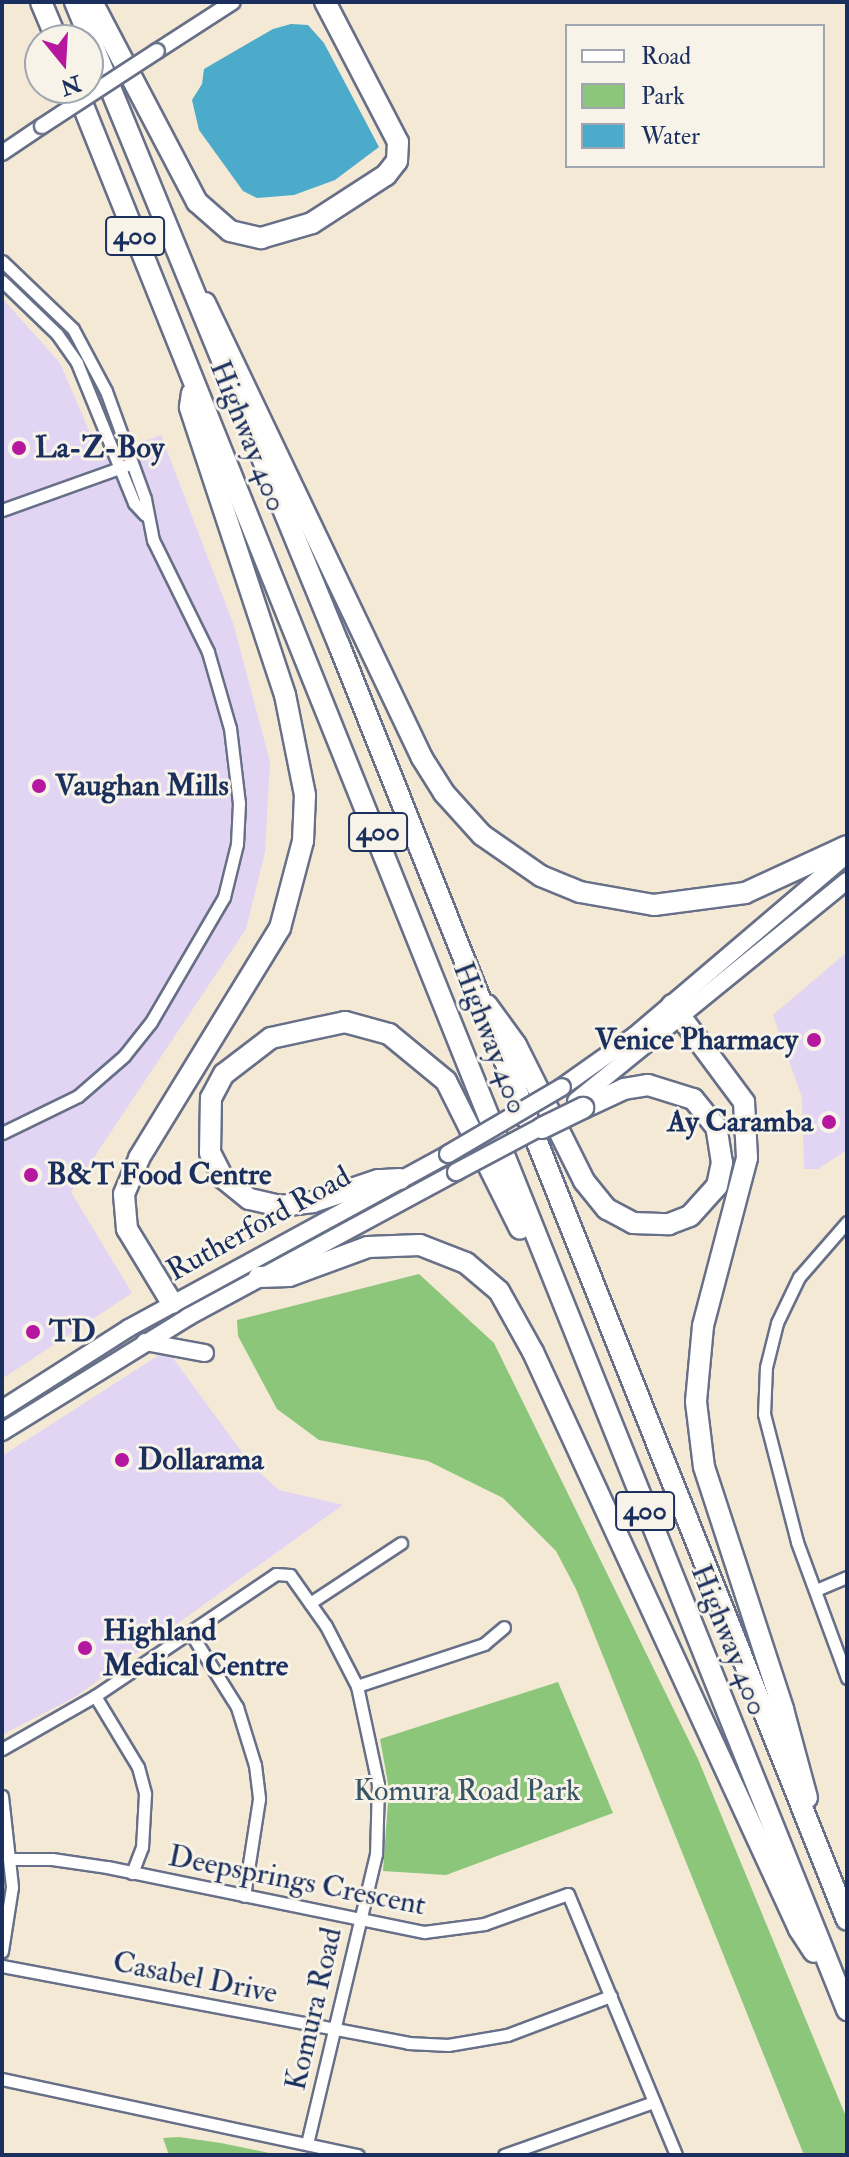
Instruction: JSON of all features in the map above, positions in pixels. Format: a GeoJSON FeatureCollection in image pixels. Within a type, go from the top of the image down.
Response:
{"type":"FeatureCollection","features":[{"type":"Feature","properties":{"kind":"highway"},"geometry":{"type":"LineString","coordinates":[[41,2],[50,24]]}},
{"type":"Feature","properties":{"kind":"highway","name":"Highway 400"},"geometry":{"type":"LineString","coordinates":[[75,2],[183,274],[339,645],[468,980],[847,1920]]}},
{"type":"Feature","properties":{"kind":"highway"},"geometry":{"type":"LineString","coordinates":[[92,2],[197,202],[230,231],[261,238],[278,237],[312,223],[386,175],[397,161],[398,142],[325,2]]}},
{"type":"Feature","properties":{"kind":"highway","name":"Highway 400"},"geometry":{"type":"LineString","coordinates":[[82,104],[847,2010]]}},
{"type":"Feature","properties":{"kind":"highway"},"geometry":{"type":"LineString","coordinates":[[183,274],[215,316],[422,758],[444,793],[482,835],[541,876],[580,892],[654,905],[745,893],[847,846]]}},
{"type":"Feature","properties":{"kind":"highway"},"geometry":{"type":"LineString","coordinates":[[172,1303],[127,1229],[124,1194],[139,1158],[280,928],[303,841],[305,795],[285,695],[190,407],[194,383]]}},
{"type":"Feature","properties":{"kind":"highway"},"geometry":{"type":"LineString","coordinates":[[468,980],[516,1045],[584,1181],[607,1209],[633,1223],[669,1224],[690,1216],[717,1186],[722,1163],[716,1127],[693,1099],[648,1085],[624,1089],[580,1104],[542,1128]]}},
{"type":"Feature","properties":{"kind":"highway"},"geometry":{"type":"LineString","coordinates":[[677,1011],[744,1102],[747,1158],[703,1326],[696,1402],[704,1467],[807,1787],[807,1822]]}},
{"type":"Feature","properties":{"kind":"highway"},"geometry":{"type":"LineString","coordinates":[[400,1179],[378,1180],[313,1202],[280,1206],[249,1199],[223,1178],[210,1153],[211,1098],[224,1074],[271,1038],[345,1022],[389,1034],[446,1081],[526,1242],[554,1283]]}},
{"type":"Feature","properties":{"kind":"highway"},"geometry":{"type":"LineString","coordinates":[[259,1277],[289,1276],[368,1247],[420,1245],[466,1263],[499,1291],[533,1352],[799,1929],[836,1983]]}},
{"type":"Feature","properties":{"kind":"main road","name":"Rutherford Road"},"geometry":{"type":"LineString","coordinates":[[580,1104],[847,855]]}},
{"type":"Feature","properties":{"kind":"main road","name":"Rutherford Road"},"geometry":{"type":"LineString","coordinates":[[2,1409],[172,1303],[448,1154],[562,1087],[677,1011],[847,881]]}},
{"type":"Feature","properties":{"kind":"main road","name":"Rutherford Road"},"geometry":{"type":"LineString","coordinates":[[2,1432],[145,1342],[259,1277],[542,1128]]}},
{"type":"Feature","properties":{"kind":"main road"},"geometry":{"type":"LineString","coordinates":[[172,1303],[188,1317]]}},
{"type":"Feature","properties":{"kind":"main road"},"geometry":{"type":"LineString","coordinates":[[145,1342],[205,1353]]}},
{"type":"Feature","properties":{"kind":"street"},"geometry":{"type":"LineString","coordinates":[[2,153],[233,2]]}},
{"type":"Feature","properties":{"kind":"street"},"geometry":{"type":"LineString","coordinates":[[2,261],[55,309],[89,353],[133,463],[145,499],[145,515]]}},
{"type":"Feature","properties":{"kind":"street"},"geometry":{"type":"LineString","coordinates":[[2,281],[57,334],[77,363],[120,467],[145,515],[169,578],[208,652],[236,759],[237,844],[216,915],[175,989],[124,1056],[78,1096],[2,1133]]}},
{"type":"Feature","properties":{"kind":"street"},"geometry":{"type":"LineString","coordinates":[[2,510],[133,463]]}},
{"type":"Feature","properties":{"kind":"street"},"geometry":{"type":"LineString","coordinates":[[847,1222],[799,1277],[777,1323],[766,1367],[767,1436],[847,1678]]}},
{"type":"Feature","properties":{"kind":"street"},"geometry":{"type":"LineString","coordinates":[[310,1603],[401,1543]]}},
{"type":"Feature","properties":{"kind":"street","name":"Komura Road"},"geometry":{"type":"LineString","coordinates":[[2,1749],[95,1696],[276,1574],[290,1575],[310,1603],[357,1686],[375,1755],[379,1809],[376,1854],[307,2144]]}},
{"type":"Feature","properties":{"kind":"street"},"geometry":{"type":"LineString","coordinates":[[816,1590],[847,1577]]}},
{"type":"Feature","properties":{"kind":"street"},"geometry":{"type":"LineString","coordinates":[[357,1686],[484,1644],[504,1627]]}},
{"type":"Feature","properties":{"kind":"street"},"geometry":{"type":"LineString","coordinates":[[190,1632],[237,1707],[255,1765],[259,1799],[244,1896]]}},
{"type":"Feature","properties":{"kind":"street"},"geometry":{"type":"LineString","coordinates":[[95,1696],[138,1767],[145,1794],[142,1847],[132,1873]]}},
{"type":"Feature","properties":{"kind":"street"},"geometry":{"type":"LineString","coordinates":[[2,1796],[12,1887],[2,1951]]}},
{"type":"Feature","properties":{"kind":"street","name":"Deepsprings Crescent"},"geometry":{"type":"LineString","coordinates":[[11,1859],[52,1859],[132,1873],[424,1932],[462,1930],[568,1894],[676,2155]]}},
{"type":"Feature","properties":{"kind":"street","name":"Casabel Drive"},"geometry":{"type":"LineString","coordinates":[[2,1966],[335,2028],[372,2038],[448,2045],[507,2035],[611,1996]]}},
{"type":"Feature","properties":{"kind":"street"},"geometry":{"type":"LineString","coordinates":[[2,2079],[358,2155]]}},
{"type":"Feature","properties":{"kind":"street"},"geometry":{"type":"LineString","coordinates":[[504,2155],[654,2102]]}},
{"type":"Feature","properties":{"kind":"shaded area"},"geometry":{"type":"Polygon","coordinates":[[[2,298],[60,363],[96,447],[92,461],[161,435],[234,626],[270,762],[265,852],[246,929],[71,1192],[132,1293],[2,1379],[2,298]]]}},
{"type":"Feature","properties":{"kind":"shaded area"},"geometry":{"type":"Polygon","coordinates":[[[847,952],[847,1150],[818,1169],[804,1169],[802,1098],[773,1015],[847,952]]]}},
{"type":"Feature","properties":{"kind":"shaded area"},"geometry":{"type":"Polygon","coordinates":[[[167,1350],[252,1466],[279,1490],[343,1505],[75,1697],[2,1735],[2,1456],[167,1350]]]}},
{"type":"Feature","properties":{"kind":"green space"},"geometry":{"type":"Polygon","coordinates":[[[419,1274],[494,1343],[698,1759],[847,2119],[847,2155],[804,2155],[576,1589],[556,1551],[503,1498],[428,1461],[319,1440],[277,1409],[238,1336],[237,1320],[419,1274]]]}},
{"type":"Feature","properties":{"kind":"green space","name":"Komura Road Park"},"geometry":{"type":"Polygon","coordinates":[[[558,1682],[613,1813],[446,1875],[383,1871],[389,1789],[380,1739],[558,1682]]]}},
{"type":"Feature","properties":{"kind":"green space"},"geometry":{"type":"Polygon","coordinates":[[[179,2137],[279,2155],[169,2155],[163,2138],[179,2137]]]}},
{"type":"Feature","properties":{"kind":"water"},"geometry":{"type":"Polygon","coordinates":[[[291,24],[308,25],[324,43],[379,147],[335,180],[294,195],[257,198],[243,191],[199,130],[192,100],[202,84],[204,69],[273,29],[291,24]]]}},
{"type":"Feature","properties":{"kind":"place","name":"La-Z-Boy"},"geometry":{"type":"Point","coordinates":[19,448]}},
{"type":"Feature","properties":{"kind":"place","name":"Vaughan Mills"},"geometry":{"type":"Point","coordinates":[39,786]}},
{"type":"Feature","properties":{"kind":"place","name":"Venice Pharmacy"},"geometry":{"type":"Point","coordinates":[814,1040]}},
{"type":"Feature","properties":{"kind":"place","name":"Ay Caramba"},"geometry":{"type":"Point","coordinates":[829,1122]}},
{"type":"Feature","properties":{"kind":"place","name":"B&T Food Centre"},"geometry":{"type":"Point","coordinates":[31,1175]}},
{"type":"Feature","properties":{"kind":"place","name":"TD"},"geometry":{"type":"Point","coordinates":[33,1332]}},
{"type":"Feature","properties":{"kind":"place","name":"Dollarama"},"geometry":{"type":"Point","coordinates":[122,1460]}},
{"type":"Feature","properties":{"kind":"place","name":"Highland Medical Centre"},"geometry":{"type":"Point","coordinates":[85,1648]}}]}
